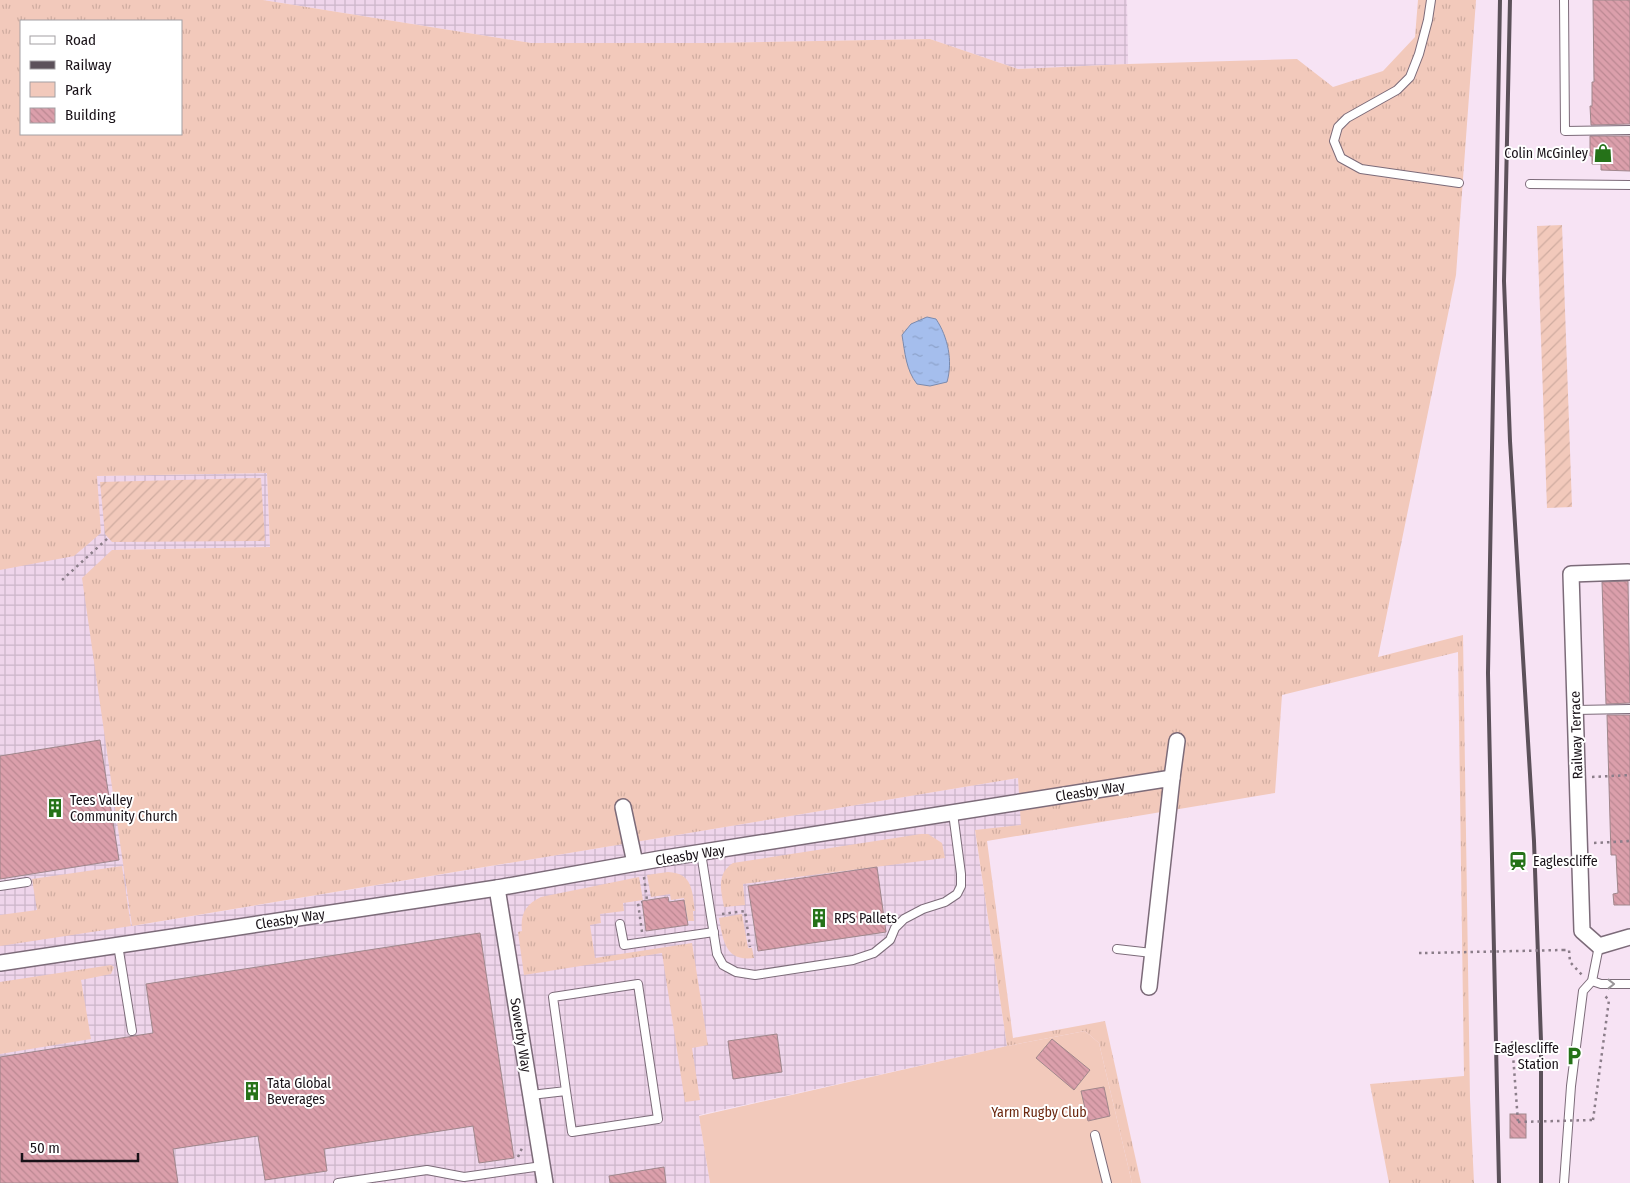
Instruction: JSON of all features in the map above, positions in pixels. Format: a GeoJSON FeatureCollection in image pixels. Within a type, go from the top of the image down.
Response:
{"type":"FeatureCollection","features":[{"type":"Feature","properties":{"kind":"street","name":"Railway Terrace"},"geometry":{"type":"LineString","coordinates":[[1599,946],[1582,931],[1571,574],[1628,572]]}},
{"type":"Feature","properties":{"kind":"street"},"geometry":{"type":"LineString","coordinates":[[1148,987],[1177,741]]}},
{"type":"Feature","properties":{"kind":"street","name":"Cleasby Way"},"geometry":{"type":"LineString","coordinates":[[0,963],[639,868],[701,853],[1172,778]]}},
{"type":"Feature","properties":{"kind":"street"},"geometry":{"type":"LineString","coordinates":[[623,807],[639,868]]}},
{"type":"Feature","properties":{"kind":"street","name":"Sowerby Way"},"geometry":{"type":"LineString","coordinates":[[497,888],[545,1183]]}},
{"type":"Feature","properties":{"kind":"street"},"geometry":{"type":"LineString","coordinates":[[1599,946],[1630,937]]}},
{"type":"Feature","properties":{"kind":"lane"},"geometry":{"type":"LineString","coordinates":[[1431,0],[1419,54],[1410,77],[1397,90],[1347,118],[1338,126],[1334,141],[1341,158],[1361,169],[1459,183]]}},
{"type":"Feature","properties":{"kind":"lane"},"geometry":{"type":"LineString","coordinates":[[1564,0],[1565,131],[1630,130]]}},
{"type":"Feature","properties":{"kind":"lane"},"geometry":{"type":"LineString","coordinates":[[1530,184],[1630,185]]}},
{"type":"Feature","properties":{"kind":"lane"},"geometry":{"type":"LineString","coordinates":[[1575,710],[1630,709]]}},
{"type":"Feature","properties":{"kind":"lane"},"geometry":{"type":"LineString","coordinates":[[701,853],[717,954],[723,965],[736,972],[755,975],[853,960],[874,953],[890,940],[895,928],[904,919],[923,909],[946,902],[957,894],[961,886],[961,874],[953,812]]}},
{"type":"Feature","properties":{"kind":"lane"},"geometry":{"type":"LineString","coordinates":[[0,886],[27,882]]}},
{"type":"Feature","properties":{"kind":"lane"},"geometry":{"type":"LineString","coordinates":[[620,924],[624,945],[714,932]]}},
{"type":"Feature","properties":{"kind":"lane"},"geometry":{"type":"LineString","coordinates":[[118,945],[132,1031]]}},
{"type":"Feature","properties":{"kind":"lane"},"geometry":{"type":"LineString","coordinates":[[1564,1183],[1572,1076],[1583,990],[1590,982],[1599,946]]}},
{"type":"Feature","properties":{"kind":"lane"},"geometry":{"type":"LineString","coordinates":[[1117,948],[1152,953]]}},
{"type":"Feature","properties":{"kind":"lane"},"geometry":{"type":"LineString","coordinates":[[1590,982],[1630,984]]}},
{"type":"Feature","properties":{"kind":"lane"},"geometry":{"type":"LineString","coordinates":[[638,984],[658,1119],[572,1132],[566,1091],[553,997],[638,984]]}},
{"type":"Feature","properties":{"kind":"lane"},"geometry":{"type":"LineString","coordinates":[[531,1095],[566,1091]]}},
{"type":"Feature","properties":{"kind":"lane"},"geometry":{"type":"LineString","coordinates":[[1095,1135],[1107,1183]]}},
{"type":"Feature","properties":{"kind":"lane"},"geometry":{"type":"LineString","coordinates":[[338,1183],[427,1170],[464,1177],[542,1166]]}},
{"type":"Feature","properties":{"kind":"path"},"geometry":{"type":"LineString","coordinates":[[62,580],[108,538]]}},
{"type":"Feature","properties":{"kind":"path"},"geometry":{"type":"LineString","coordinates":[[1577,778],[1630,776]]}},
{"type":"Feature","properties":{"kind":"path"},"geometry":{"type":"LineString","coordinates":[[1579,843],[1630,841]]}},
{"type":"Feature","properties":{"kind":"path"},"geometry":{"type":"LineString","coordinates":[[639,868],[647,900]]}},
{"type":"Feature","properties":{"kind":"path"},"geometry":{"type":"LineString","coordinates":[[642,902],[638,903],[642,936]]}},
{"type":"Feature","properties":{"kind":"path"},"geometry":{"type":"LineString","coordinates":[[711,916],[744,911],[750,946]]}},
{"type":"Feature","properties":{"kind":"path"},"geometry":{"type":"LineString","coordinates":[[1420,953],[1569,950],[1570,962],[1590,982]]}},
{"type":"Feature","properties":{"kind":"path"},"geometry":{"type":"LineString","coordinates":[[1512,1041],[1518,1122],[1593,1120],[1608,1005]]}},
{"type":"Feature","properties":{"kind":"shaded area"},"geometry":{"type":"Polygon","coordinates":[[[263,0],[1127,0],[1128,64],[1018,69],[930,39],[713,43],[531,43],[263,0]]]}},
{"type":"Feature","properties":{"kind":"shaded area"},"geometry":{"type":"Polygon","coordinates":[[[267,473],[270,547],[113,550],[133,926],[1018,778],[1022,825],[975,831],[1007,1046],[699,1115],[710,1183],[0,1183],[0,499],[97,476],[267,473]]]}},
{"type":"Feature","properties":{"kind":"green space"},"geometry":{"type":"Polygon","coordinates":[[[0,0],[263,0],[531,43],[713,43],[930,39],[1018,69],[1297,59],[1333,87],[1383,71],[1415,37],[1418,0],[1476,0],[1456,275],[1378,657],[1463,635],[1470,1099],[1474,1183],[1389,1183],[1370,1084],[1464,1076],[1458,652],[1282,695],[1275,793],[987,841],[1013,1038],[1105,1021],[1141,1183],[1132,1183],[1099,1043],[1085,1031],[1007,1046],[975,830],[1021,825],[1018,778],[132,926],[82,578],[112,550],[270,547],[267,473],[97,476],[101,533],[74,556],[0,570],[0,0]]]}},
{"type":"Feature","properties":{"kind":"green space"},"geometry":{"type":"Polygon","coordinates":[[[1562,225],[1572,507],[1547,508],[1537,226],[1562,225]]]}},
{"type":"Feature","properties":{"kind":"green space"},"geometry":{"type":"Polygon","coordinates":[[[261,478],[265,541],[112,542],[105,534],[100,482],[261,478]]]}},
{"type":"Feature","properties":{"kind":"green space"},"geometry":{"type":"Polygon","coordinates":[[[928,834],[942,843],[945,858],[743,884],[745,905],[724,907],[721,889],[722,878],[724,872],[733,863],[928,834]]]}},
{"type":"Feature","properties":{"kind":"green space"},"geometry":{"type":"Polygon","coordinates":[[[122,866],[131,926],[0,946],[0,915],[37,910],[32,879],[122,866]]]}},
{"type":"Feature","properties":{"kind":"green space"},"geometry":{"type":"Polygon","coordinates":[[[668,872],[682,876],[690,884],[695,911],[693,911],[694,921],[688,921],[684,898],[671,900],[670,894],[651,897],[647,875],[668,872]]]}},
{"type":"Feature","properties":{"kind":"green space"},"geometry":{"type":"Polygon","coordinates":[[[639,877],[643,900],[623,903],[624,911],[600,914],[601,923],[590,925],[595,958],[692,943],[708,1045],[692,1048],[700,1100],[685,1102],[662,953],[524,975],[518,932],[522,931],[523,915],[531,903],[541,897],[639,877]]]}},
{"type":"Feature","properties":{"kind":"green space"},"geometry":{"type":"Polygon","coordinates":[[[742,914],[748,948],[752,948],[754,958],[737,957],[731,953],[722,934],[719,918],[742,914]]]}},
{"type":"Feature","properties":{"kind":"green space"},"geometry":{"type":"Polygon","coordinates":[[[111,965],[114,967],[111,974],[81,980],[91,1039],[0,1054],[0,982],[111,965]]]}},
{"type":"Feature","properties":{"kind":"green space","name":"Yarm Rugby Club"},"geometry":{"type":"Polygon","coordinates":[[[1085,1031],[1099,1043],[1132,1183],[710,1183],[699,1116],[1007,1046],[1085,1031]]]}},
{"type":"Feature","properties":{"kind":"water"},"geometry":{"type":"Polygon","coordinates":[[[927,317],[936,319],[944,333],[949,358],[947,382],[930,386],[917,384],[913,379],[906,361],[902,335],[911,324],[927,317]]]}},
{"type":"Feature","properties":{"kind":"building"},"geometry":{"type":"Polygon","coordinates":[[[1593,0],[1630,0],[1630,124],[1591,125],[1590,106],[1592,106],[1592,82],[1594,82],[1593,0]]]}},
{"type":"Feature","properties":{"kind":"building"},"geometry":{"type":"Polygon","coordinates":[[[1590,136],[1630,136],[1630,171],[1601,170],[1601,164],[1592,164],[1590,136]]]}},
{"type":"Feature","properties":{"kind":"building"},"geometry":{"type":"Polygon","coordinates":[[[1628,581],[1630,703],[1606,704],[1602,582],[1628,581]]]}},
{"type":"Feature","properties":{"kind":"building"},"geometry":{"type":"Polygon","coordinates":[[[1607,715],[1630,715],[1630,905],[1614,905],[1613,894],[1618,893],[1616,855],[1611,855],[1607,715]]]}},
{"type":"Feature","properties":{"kind":"building","name":"Tees Valley Community Church"},"geometry":{"type":"Polygon","coordinates":[[[100,740],[119,860],[0,879],[0,756],[100,740]]]}},
{"type":"Feature","properties":{"kind":"building","name":"RPS Pallets"},"geometry":{"type":"Polygon","coordinates":[[[877,867],[886,932],[758,951],[748,886],[877,867]]]}},
{"type":"Feature","properties":{"kind":"building"},"geometry":{"type":"Polygon","coordinates":[[[668,897],[669,902],[684,900],[688,925],[646,931],[642,901],[668,897]]]}},
{"type":"Feature","properties":{"kind":"building","name":"Tata Global Beverages"},"geometry":{"type":"Polygon","coordinates":[[[480,933],[514,1158],[479,1163],[473,1126],[324,1149],[327,1171],[265,1180],[258,1136],[173,1149],[178,1183],[0,1183],[0,1057],[153,1033],[146,984],[480,933]]]}},
{"type":"Feature","properties":{"kind":"building"},"geometry":{"type":"Polygon","coordinates":[[[777,1034],[782,1072],[733,1079],[728,1041],[777,1034]]]}},
{"type":"Feature","properties":{"kind":"building"},"geometry":{"type":"Polygon","coordinates":[[[1052,1039],[1090,1070],[1074,1090],[1036,1058],[1052,1039]]]}},
{"type":"Feature","properties":{"kind":"building"},"geometry":{"type":"Polygon","coordinates":[[[1104,1087],[1110,1116],[1088,1121],[1081,1091],[1104,1087]]]}},
{"type":"Feature","properties":{"kind":"building"},"geometry":{"type":"Polygon","coordinates":[[[1510,1114],[1526,1114],[1526,1138],[1510,1138],[1510,1114]]]}},
{"type":"Feature","properties":{"kind":"building"},"geometry":{"type":"Polygon","coordinates":[[[664,1167],[666,1183],[610,1183],[609,1176],[664,1167]]]}},
{"type":"Feature","properties":{"kind":"railway"},"geometry":{"type":"LineString","coordinates":[[1499,1183],[1488,673],[1500,0]]}},
{"type":"Feature","properties":{"kind":"railway"},"geometry":{"type":"LineString","coordinates":[[1510,0],[1504,281],[1510,441],[1534,841],[1541,1041],[1541,1183]]}},
{"type":"Feature","properties":{"kind":"place","name":"Colin McGinley"},"geometry":{"type":"Point","coordinates":[1603,153]}},
{"type":"Feature","properties":{"kind":"place","name":"Tees Valley Community Church"},"geometry":{"type":"Point","coordinates":[55,808]}},
{"type":"Feature","properties":{"kind":"place","name":"Eaglescliffe"},"geometry":{"type":"Point","coordinates":[1518,861]}},
{"type":"Feature","properties":{"kind":"place","name":"RPS Pallets"},"geometry":{"type":"Point","coordinates":[819,918]}},
{"type":"Feature","properties":{"kind":"place","name":"Eaglescliffe Station"},"geometry":{"type":"Point","coordinates":[1574,1056]}},
{"type":"Feature","properties":{"kind":"place","name":"Tata Global Beverages"},"geometry":{"type":"Point","coordinates":[252,1091]}}]}
